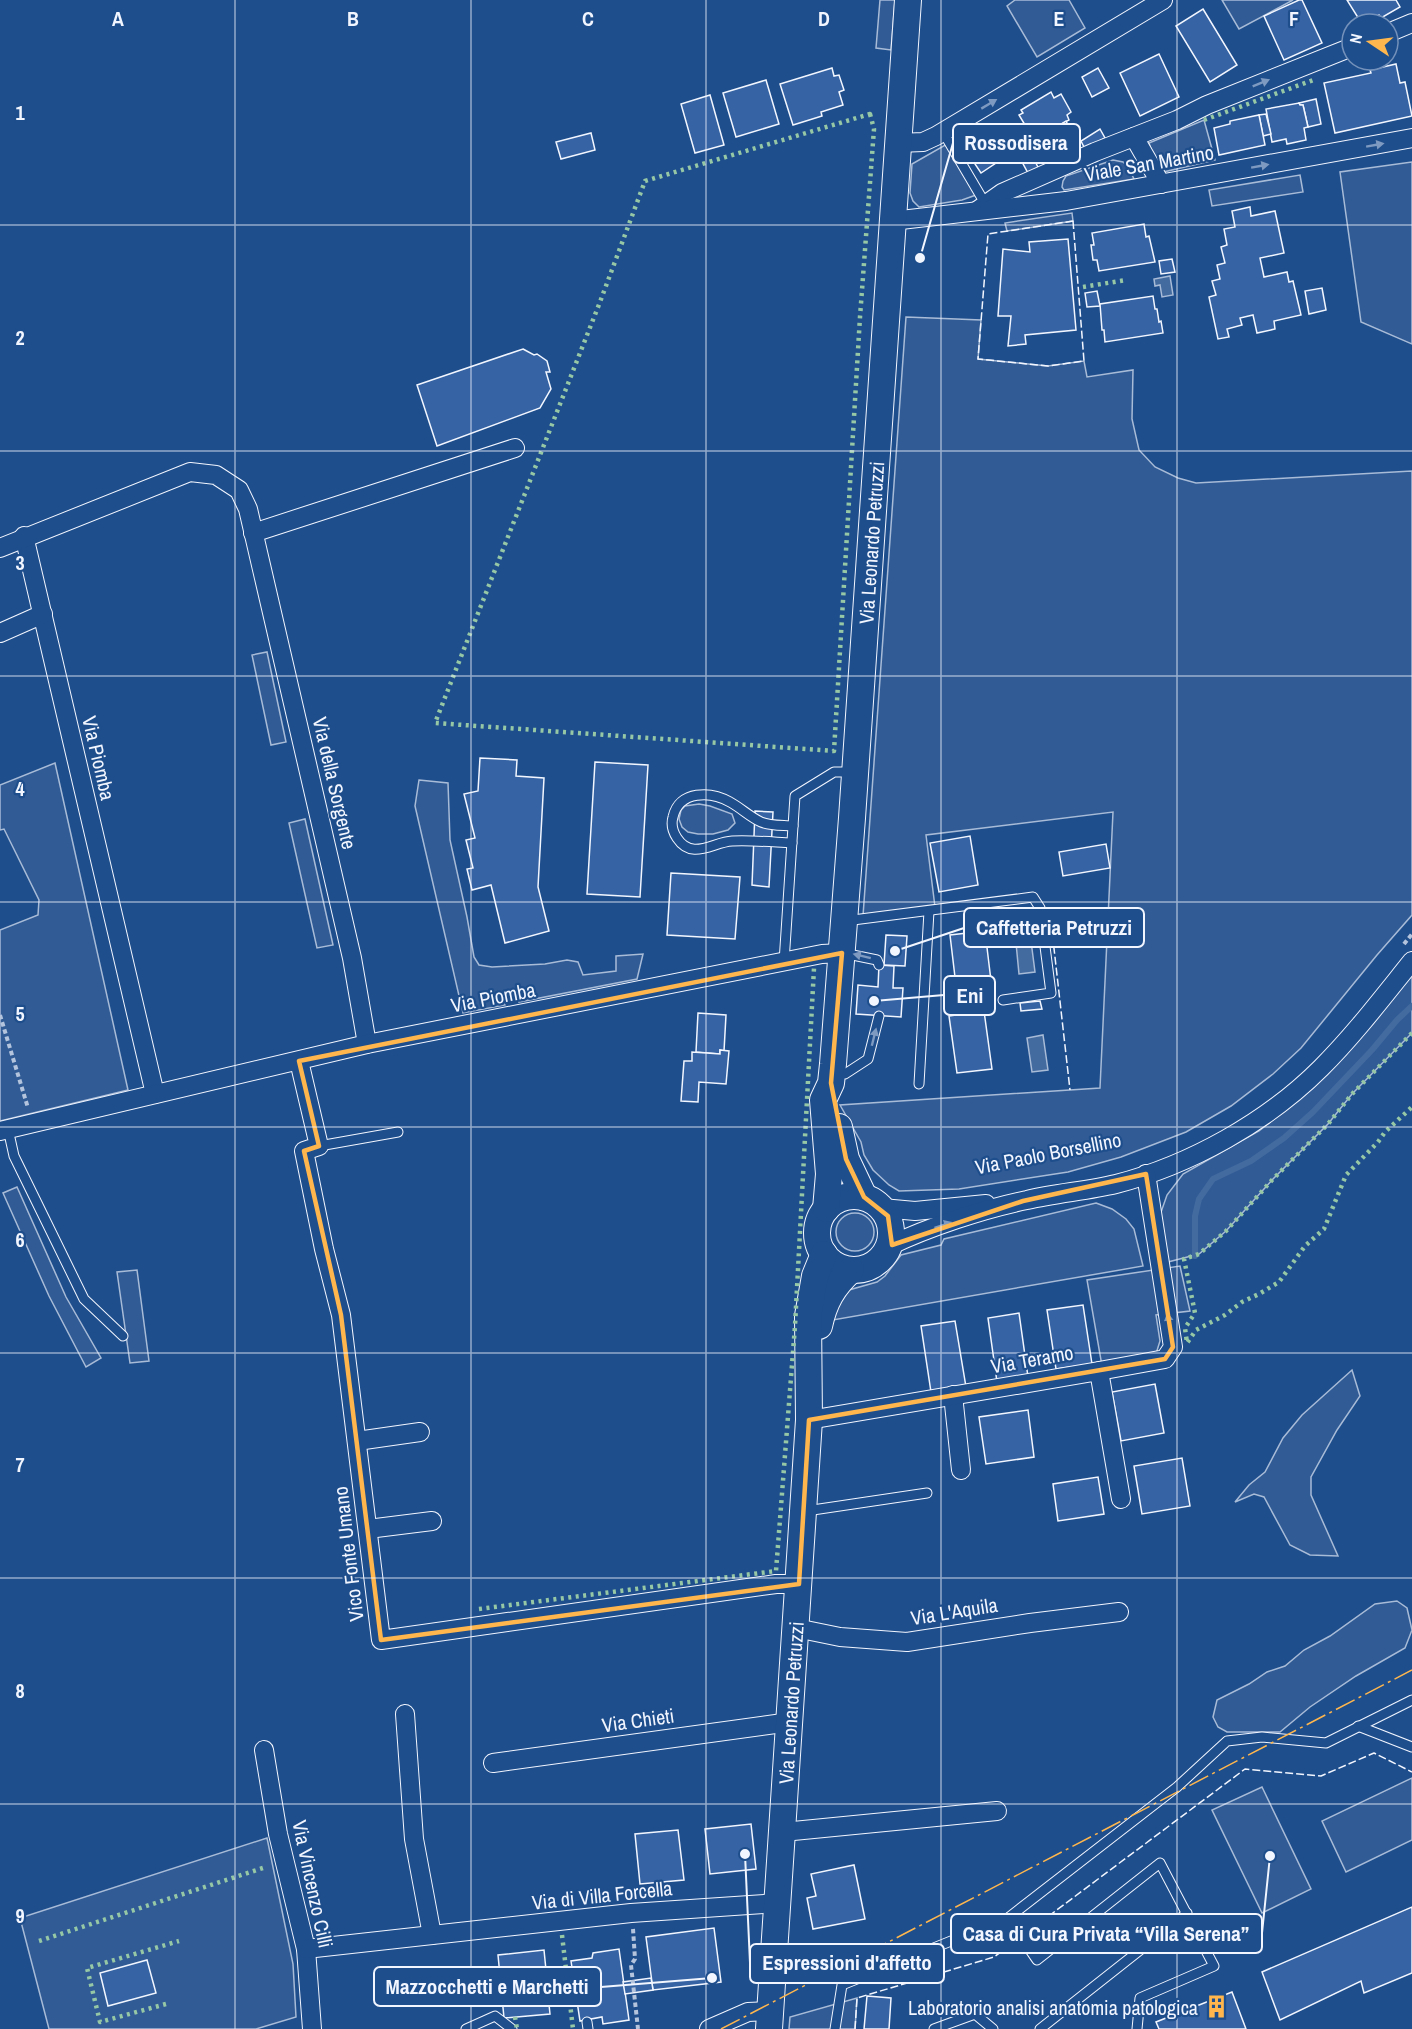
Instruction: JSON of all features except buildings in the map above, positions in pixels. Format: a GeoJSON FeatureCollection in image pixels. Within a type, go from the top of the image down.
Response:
{"type":"FeatureCollection","features":[{"type":"Feature","properties":{"kind":"main road","name":"Via Leonardo Petruzzi"},"geometry":{"type":"LineString","coordinates":[[826,1209],[829,1174],[823,1100],[831,1078],[842,953],[908,0]]}},
{"type":"Feature","properties":{"kind":"main road","name":"Via Leonardo Petruzzi"},"geometry":{"type":"LineString","coordinates":[[831,1078],[837,1100],[838,1123],[846,1159],[873,1202]]}},
{"type":"Feature","properties":{"kind":"main road"},"geometry":{"type":"LineString","coordinates":[[843,1197],[873,1202],[891,1226],[889,1246],[878,1262],[861,1269],[851,1270],[831,1262],[819,1243],[817,1231],[826,1209],[843,1197]]}},
{"type":"Feature","properties":{"kind":"main road","name":"Via Leonardo Petruzzi"},"geometry":{"type":"LineString","coordinates":[[770,2020],[809,1420],[808,1316],[815,1276],[824,1254]]}},
{"type":"Feature","properties":{"kind":"main road","name":"Via Leonardo Petruzzi"},"geometry":{"type":"LineString","coordinates":[[809,1376],[825,1301],[834,1287],[851,1270]]}},
{"type":"Feature","properties":{"kind":"street"},"geometry":{"type":"LineString","coordinates":[[898,143],[923,142],[943,132],[1162,0]]}},
{"type":"Feature","properties":{"kind":"street"},"geometry":{"type":"LineString","coordinates":[[980,209],[1002,193],[1177,120],[1207,105],[1340,52]]}},
{"type":"Feature","properties":{"kind":"street"},"geometry":{"type":"LineString","coordinates":[[1134,137],[1161,184]]}},
{"type":"Feature","properties":{"kind":"street","name":"Viale San Martino"},"geometry":{"type":"LineString","coordinates":[[892,221],[980,209],[1046,204],[1412,138]]}},
{"type":"Feature","properties":{"kind":"street"},"geometry":{"type":"LineString","coordinates":[[1042,177],[1046,204]]}},
{"type":"Feature","properties":{"kind":"street"},"geometry":{"type":"LineString","coordinates":[[253,533],[515,448]]}},
{"type":"Feature","properties":{"kind":"street","name":"Via della Sorgente"},"geometry":{"type":"LineString","coordinates":[[0,548],[24,536],[190,472],[216,475],[239,490],[248,509],[352,958],[367,1044]]}},
{"type":"Feature","properties":{"kind":"street","name":"Via Piomba"},"geometry":{"type":"LineString","coordinates":[[24,536],[155,1094]]}},
{"type":"Feature","properties":{"kind":"street"},"geometry":{"type":"LineString","coordinates":[[0,633],[43,614]]}},
{"type":"Feature","properties":{"kind":"street","name":"Via Piomba"},"geometry":{"type":"LineString","coordinates":[[4,1130],[367,1044],[822,954],[842,953]]}},
{"type":"Feature","properties":{"kind":"street","name":"Via Paolo Borsellino"},"geometry":{"type":"LineString","coordinates":[[873,1202],[915,1211],[1023,1201],[1116,1184],[1188,1159],[1240,1130],[1286,1099],[1320,1070],[1361,1025],[1404,956]]}},
{"type":"Feature","properties":{"kind":"street"},"geometry":{"type":"LineString","coordinates":[[299,1060],[319,1146]]}},
{"type":"Feature","properties":{"kind":"street","name":"Vico Fonte Umano"},"geometry":{"type":"LineString","coordinates":[[319,1146],[304,1151],[324,1249],[341,1315],[381,1640],[776,1584],[799,1584]]}},
{"type":"Feature","properties":{"kind":"street"},"geometry":{"type":"LineString","coordinates":[[1099,1371],[1165,1359],[1173,1347],[1146,1174]]}},
{"type":"Feature","properties":{"kind":"street","name":"Via Paolo Borsellino"},"geometry":{"type":"LineString","coordinates":[[889,1246],[923,1231],[1023,1201]]}},
{"type":"Feature","properties":{"kind":"street","name":"Via Teramo"},"geometry":{"type":"LineString","coordinates":[[809,1420],[1099,1371],[1121,1498]]}},
{"type":"Feature","properties":{"kind":"street"},"geometry":{"type":"LineString","coordinates":[[952,1395],[961,1470]]}},
{"type":"Feature","properties":{"kind":"street"},"geometry":{"type":"LineString","coordinates":[[357,1441],[420,1432]]}},
{"type":"Feature","properties":{"kind":"street"},"geometry":{"type":"LineString","coordinates":[[368,1529],[432,1521]]}},
{"type":"Feature","properties":{"kind":"street","name":"Via L'Aquila"},"geometry":{"type":"LineString","coordinates":[[796,1628],[840,1636],[907,1642],[1119,1612]]}},
{"type":"Feature","properties":{"kind":"street"},"geometry":{"type":"LineString","coordinates":[[405,1714],[414,1839],[432,1935]]}},
{"type":"Feature","properties":{"kind":"street","name":"Via Chieti"},"geometry":{"type":"LineString","coordinates":[[492,1763],[790,1722]]}},
{"type":"Feature","properties":{"kind":"street","name":"Via Vincenzo Cilli"},"geometry":{"type":"LineString","coordinates":[[264,1750],[278,1834],[306,1949],[312,2029]]}},
{"type":"Feature","properties":{"kind":"street"},"geometry":{"type":"LineString","coordinates":[[783,1832],[997,1811]]}},
{"type":"Feature","properties":{"kind":"street","name":"Via di Villa Forcella"},"geometry":{"type":"LineString","coordinates":[[306,1949],[631,1913],[778,1903]]}},
{"type":"Feature","properties":{"kind":"street"},"geometry":{"type":"LineString","coordinates":[[708,2029],[748,2012],[770,2020]]}},
{"type":"Feature","properties":{"kind":"lane"},"geometry":{"type":"LineString","coordinates":[[943,132],[980,209]]}},
{"type":"Feature","properties":{"kind":"lane"},"geometry":{"type":"LineString","coordinates":[[784,962],[795,796],[834,772],[855,772]]}},
{"type":"Feature","properties":{"kind":"lane"},"geometry":{"type":"LineString","coordinates":[[792,843],[733,841],[704,850],[691,849],[681,844],[675,837],[671,823],[674,811],[681,801],[688,797],[713,795],[729,801],[763,823],[794,826]]}},
{"type":"Feature","properties":{"kind":"lane"},"geometry":{"type":"LineString","coordinates":[[844,922],[1033,897],[1040,908],[1051,993],[1004,999]]}},
{"type":"Feature","properties":{"kind":"lane"},"geometry":{"type":"LineString","coordinates":[[919,1084],[929,911]]}},
{"type":"Feature","properties":{"kind":"lane"},"geometry":{"type":"LineString","coordinates":[[842,953],[877,960],[879,965]]}},
{"type":"Feature","properties":{"kind":"lane"},"geometry":{"type":"LineString","coordinates":[[831,1078],[845,1074],[868,1059],[879,1016]]}},
{"type":"Feature","properties":{"kind":"lane"},"geometry":{"type":"LineString","coordinates":[[4,1130],[14,1156],[84,1299],[123,1336]]}},
{"type":"Feature","properties":{"kind":"lane"},"geometry":{"type":"LineString","coordinates":[[319,1146],[398,1132]]}},
{"type":"Feature","properties":{"kind":"lane"},"geometry":{"type":"LineString","coordinates":[[803,1512],[927,1493]]}},
{"type":"Feature","properties":{"kind":"lane"},"geometry":{"type":"LineString","coordinates":[[835,2029],[842,1985],[1008,1918],[1177,1787],[1227,1741],[1262,1737],[1326,1743],[1412,1700]]}},
{"type":"Feature","properties":{"kind":"lane"},"geometry":{"type":"LineString","coordinates":[[1358,1726],[1412,1747]]}},
{"type":"Feature","properties":{"kind":"lane"},"geometry":{"type":"LineString","coordinates":[[1008,1918],[1037,1960],[1160,1863],[1214,1966],[1140,1998],[1137,2029]]}},
{"type":"Feature","properties":{"kind":"lane"},"geometry":{"type":"LineString","coordinates":[[1040,2029],[1187,1913]]}},
{"type":"Feature","properties":{"kind":"lane"},"geometry":{"type":"LineString","coordinates":[[934,2029],[975,2014],[993,2029]]}},
{"type":"Feature","properties":{"kind":"lane"},"geometry":{"type":"LineString","coordinates":[[466,2029],[495,2016],[513,2029]]}},
{"type":"Feature","properties":{"kind":"path"},"geometry":{"type":"LineString","coordinates":[[1404,956],[1412,934]]}},
{"type":"Feature","properties":{"kind":"path"},"geometry":{"type":"LineString","coordinates":[[0,1015],[33,1123]]}},
{"type":"Feature","properties":{"kind":"path"},"geometry":{"type":"LineString","coordinates":[[633,1930],[635,1959],[631,1965],[638,2029]]}},
{"type":"Feature","properties":{"kind":"highlighted area"},"geometry":{"type":"Polygon","coordinates":[[[842,953],[831,1083],[846,1159],[864,1197],[888,1216],[892,1245],[1023,1201],[1146,1174],[1173,1347],[1165,1359],[809,1420],[799,1584],[381,1640],[341,1315],[304,1151],[319,1146],[299,1061],[842,953]]]}},
{"type":"Feature","properties":{"kind":"shaded area"},"geometry":{"type":"Polygon","coordinates":[[[880,0],[895,0],[891,50],[876,48],[880,0]]]}},
{"type":"Feature","properties":{"kind":"shaded area"},"geometry":{"type":"Polygon","coordinates":[[[1015,0],[1069,0],[1085,28],[1037,57],[1007,6],[1015,0]]]}},
{"type":"Feature","properties":{"kind":"shaded area"},"geometry":{"type":"Polygon","coordinates":[[[1222,0],[1293,0],[1239,29],[1222,0]]]}},
{"type":"Feature","properties":{"kind":"shaded area"},"geometry":{"type":"Polygon","coordinates":[[[1204,120],[1215,160],[1159,173],[1149,143],[1204,120]]]}},
{"type":"Feature","properties":{"kind":"shaded area"},"geometry":{"type":"Polygon","coordinates":[[[947,144],[976,195],[962,200],[919,207],[913,201],[910,193],[912,164],[947,144]]]}},
{"type":"Feature","properties":{"kind":"shaded area"},"geometry":{"type":"Polygon","coordinates":[[[1113,160],[1123,162],[1134,179],[1064,190],[1062,187],[1066,176],[1113,160]]]}},
{"type":"Feature","properties":{"kind":"shaded area"},"geometry":{"type":"Polygon","coordinates":[[[1412,162],[1412,344],[1361,322],[1340,172],[1412,162]]]}},
{"type":"Feature","properties":{"kind":"shaded area"},"geometry":{"type":"Polygon","coordinates":[[[1300,175],[1303,192],[1212,206],[1209,190],[1300,175]]]}},
{"type":"Feature","properties":{"kind":"shaded area"},"geometry":{"type":"Polygon","coordinates":[[[1072,213],[1073,221],[1007,231],[1005,223],[1072,213]]]}},
{"type":"Feature","properties":{"kind":"shaded area"},"geometry":{"type":"Polygon","coordinates":[[[1170,276],[1173,295],[1162,297],[1160,285],[1155,286],[1154,279],[1170,276]]]}},
{"type":"Feature","properties":{"kind":"shaded area"},"geometry":{"type":"Polygon","coordinates":[[[906,317],[981,320],[978,359],[1048,366],[1084,361],[1087,377],[1133,370],[1132,419],[1139,450],[1155,467],[1178,478],[1196,483],[1412,471],[1412,915],[1301,1048],[1273,1074],[1231,1106],[1186,1132],[1121,1157],[1068,1172],[959,1189],[899,1191],[873,1170],[864,1155],[861,1142],[840,1105],[1100,1088],[1113,812],[926,835],[935,907],[863,916],[906,317]]]}},
{"type":"Feature","properties":{"kind":"shaded area"},"geometry":{"type":"Polygon","coordinates":[[[267,652],[286,742],[271,745],[252,655],[267,652]]]}},
{"type":"Feature","properties":{"kind":"shaded area"},"geometry":{"type":"Polygon","coordinates":[[[55,763],[128,1090],[0,1121],[0,930],[38,915],[39,900],[4,829],[0,830],[0,785],[55,763]]]}},
{"type":"Feature","properties":{"kind":"shaded area"},"geometry":{"type":"Polygon","coordinates":[[[419,780],[448,783],[450,840],[474,957],[479,965],[492,967],[545,964],[567,960],[578,962],[583,975],[616,971],[616,956],[643,954],[637,979],[519,1002],[517,991],[503,993],[505,1005],[463,1013],[415,806],[419,780]]]}},
{"type":"Feature","properties":{"kind":"shaded area"},"geometry":{"type":"Polygon","coordinates":[[[699,804],[732,814],[735,823],[728,830],[713,834],[688,832],[682,827],[679,819],[681,810],[685,806],[699,804]]]}},
{"type":"Feature","properties":{"kind":"shaded area"},"geometry":{"type":"Polygon","coordinates":[[[305,819],[333,945],[317,948],[289,823],[305,819]]]}},
{"type":"Feature","properties":{"kind":"shaded area"},"geometry":{"type":"Polygon","coordinates":[[[1031,941],[1035,972],[1019,974],[1016,943],[1031,941]]]}},
{"type":"Feature","properties":{"kind":"shaded area"},"geometry":{"type":"Polygon","coordinates":[[[1412,972],[1412,1033],[1352,1094],[1328,1124],[1273,1179],[1226,1231],[1199,1254],[1164,1263],[1160,1215],[1167,1195],[1183,1174],[1259,1131],[1301,1098],[1412,972]]]}},
{"type":"Feature","properties":{"kind":"shaded area"},"geometry":{"type":"Polygon","coordinates":[[[1043,1035],[1048,1070],[1032,1072],[1027,1038],[1043,1035]]]}},
{"type":"Feature","properties":{"kind":"shaded area"},"geometry":{"type":"Polygon","coordinates":[[[17,1187],[66,1297],[101,1358],[86,1367],[49,1296],[3,1193],[17,1187]]]}},
{"type":"Feature","properties":{"kind":"shaded area"},"geometry":{"type":"Polygon","coordinates":[[[1096,1203],[1112,1209],[1126,1219],[1134,1229],[1143,1266],[827,1321],[849,1290],[877,1282],[885,1276],[901,1255],[941,1245],[944,1239],[1096,1203]]]}},
{"type":"Feature","properties":{"kind":"shaded area"},"geometry":{"type":"Polygon","coordinates":[[[855,1213],[869,1218],[874,1232],[869,1246],[855,1251],[841,1246],[836,1232],[841,1218],[855,1213]]]}},
{"type":"Feature","properties":{"kind":"shaded area"},"geometry":{"type":"Polygon","coordinates":[[[1180,1266],[1190,1311],[1156,1315],[1160,1341],[1155,1357],[1102,1366],[1087,1280],[1180,1266]]]}},
{"type":"Feature","properties":{"kind":"shaded area"},"geometry":{"type":"Polygon","coordinates":[[[137,1270],[149,1361],[130,1363],[117,1272],[137,1270]]]}},
{"type":"Feature","properties":{"kind":"shaded area"},"geometry":{"type":"Polygon","coordinates":[[[1352,1370],[1360,1396],[1337,1430],[1311,1477],[1311,1495],[1338,1556],[1310,1555],[1290,1545],[1264,1497],[1254,1494],[1235,1502],[1249,1485],[1265,1472],[1283,1438],[1302,1415],[1352,1370]]]}},
{"type":"Feature","properties":{"kind":"shaded area"},"geometry":{"type":"Polygon","coordinates":[[[1397,1601],[1407,1608],[1412,1630],[1405,1648],[1356,1676],[1310,1707],[1280,1732],[1227,1732],[1218,1727],[1213,1717],[1217,1700],[1267,1672],[1285,1666],[1304,1650],[1330,1636],[1375,1604],[1397,1601]]]}},
{"type":"Feature","properties":{"kind":"shaded area"},"geometry":{"type":"Polygon","coordinates":[[[1412,1778],[1412,1840],[1346,1872],[1322,1821],[1412,1778]]]}},
{"type":"Feature","properties":{"kind":"shaded area"},"geometry":{"type":"Polygon","coordinates":[[[1262,1787],[1311,1889],[1262,1913],[1212,1810],[1262,1787]]]}},
{"type":"Feature","properties":{"kind":"shaded area"},"geometry":{"type":"Polygon","coordinates":[[[267,1838],[293,1964],[296,2017],[256,2029],[49,2029],[20,1918],[267,1838]]]}},
{"type":"Feature","properties":{"kind":"shaded area"},"geometry":{"type":"Polygon","coordinates":[[[857,1998],[855,2029],[789,2029],[790,2017],[857,1998]]]}},
{"type":"Feature","properties":{"kind":"waterway"},"geometry":{"type":"LineString","coordinates":[[1195,1256],[1195,1216],[1199,1199],[1213,1179],[1251,1161],[1284,1138],[1313,1112],[1412,1006]]}},
{"type":"Feature","properties":{"kind":"hedge"},"geometry":{"type":"LineString","coordinates":[[1204,120],[1316,79]]}},
{"type":"Feature","properties":{"kind":"hedge"},"geometry":{"type":"LineString","coordinates":[[870,114],[874,129],[860,317],[834,751],[435,723],[645,181],[870,114]]}},
{"type":"Feature","properties":{"kind":"hedge"},"geometry":{"type":"LineString","coordinates":[[1083,287],[1126,280]]}},
{"type":"Feature","properties":{"kind":"hedge"},"geometry":{"type":"LineString","coordinates":[[479,1609],[776,1571],[795,1326],[814,968]]}},
{"type":"Feature","properties":{"kind":"hedge"},"geometry":{"type":"LineString","coordinates":[[1412,1033],[1352,1094],[1328,1124],[1273,1179],[1226,1231],[1199,1254],[1184,1259],[1195,1313],[1185,1328],[1187,1343],[1196,1330],[1279,1282],[1305,1246],[1324,1229],[1346,1175],[1385,1132],[1412,1107]]}},
{"type":"Feature","properties":{"kind":"hedge"},"geometry":{"type":"LineString","coordinates":[[39,1941],[266,1867]]}},
{"type":"Feature","properties":{"kind":"hedge"},"geometry":{"type":"LineString","coordinates":[[562,1935],[573,2029]]}},
{"type":"Feature","properties":{"kind":"hedge"},"geometry":{"type":"LineString","coordinates":[[166,2004],[100,2022],[87,1968],[179,1941]]}},
{"type":"Feature","properties":{"kind":"hedge"},"geometry":{"type":"LineString","coordinates":[[515,2017],[517,2029]]}},
{"type":"Feature","properties":{"kind":"fence"},"geometry":{"type":"LineString","coordinates":[[1073,221],[1084,361],[1048,366],[978,359],[988,234],[1073,221]]}},
{"type":"Feature","properties":{"kind":"fence"},"geometry":{"type":"LineString","coordinates":[[1050,913],[1070,1090]]}},
{"type":"Feature","properties":{"kind":"fence"},"geometry":{"type":"LineString","coordinates":[[855,2029],[857,1998],[994,1957],[1245,1769],[1321,1776],[1374,1753],[1412,1772]]}},
{"type":"Feature","properties":{"kind":"power"},"geometry":{"type":"LineString","coordinates":[[721,2029],[1412,1670]]}},
{"type":"Feature","properties":{"kind":"place","name":"Rossodisera"},"geometry":{"type":"Point","coordinates":[920,258]}},
{"type":"Feature","properties":{"kind":"place","name":"Caffetteria Petruzzi"},"geometry":{"type":"Point","coordinates":[895,951]}},
{"type":"Feature","properties":{"kind":"place","name":"Eni"},"geometry":{"type":"Point","coordinates":[874,1001]}},
{"type":"Feature","properties":{"kind":"place","name":"Espressioni d'affetto"},"geometry":{"type":"Point","coordinates":[745,1854]}},
{"type":"Feature","properties":{"kind":"place","name":"Casa di Cura Privata “Villa Serena”"},"geometry":{"type":"Point","coordinates":[1270,1856]}},
{"type":"Feature","properties":{"kind":"place","name":"Mazzocchetti e Marchetti"},"geometry":{"type":"Point","coordinates":[712,1978]}},
{"type":"Feature","properties":{"kind":"place","name":"Laboratorio analisi anatomia patologica"},"geometry":{"type":"Point","coordinates":[1216,2007]}}]}
